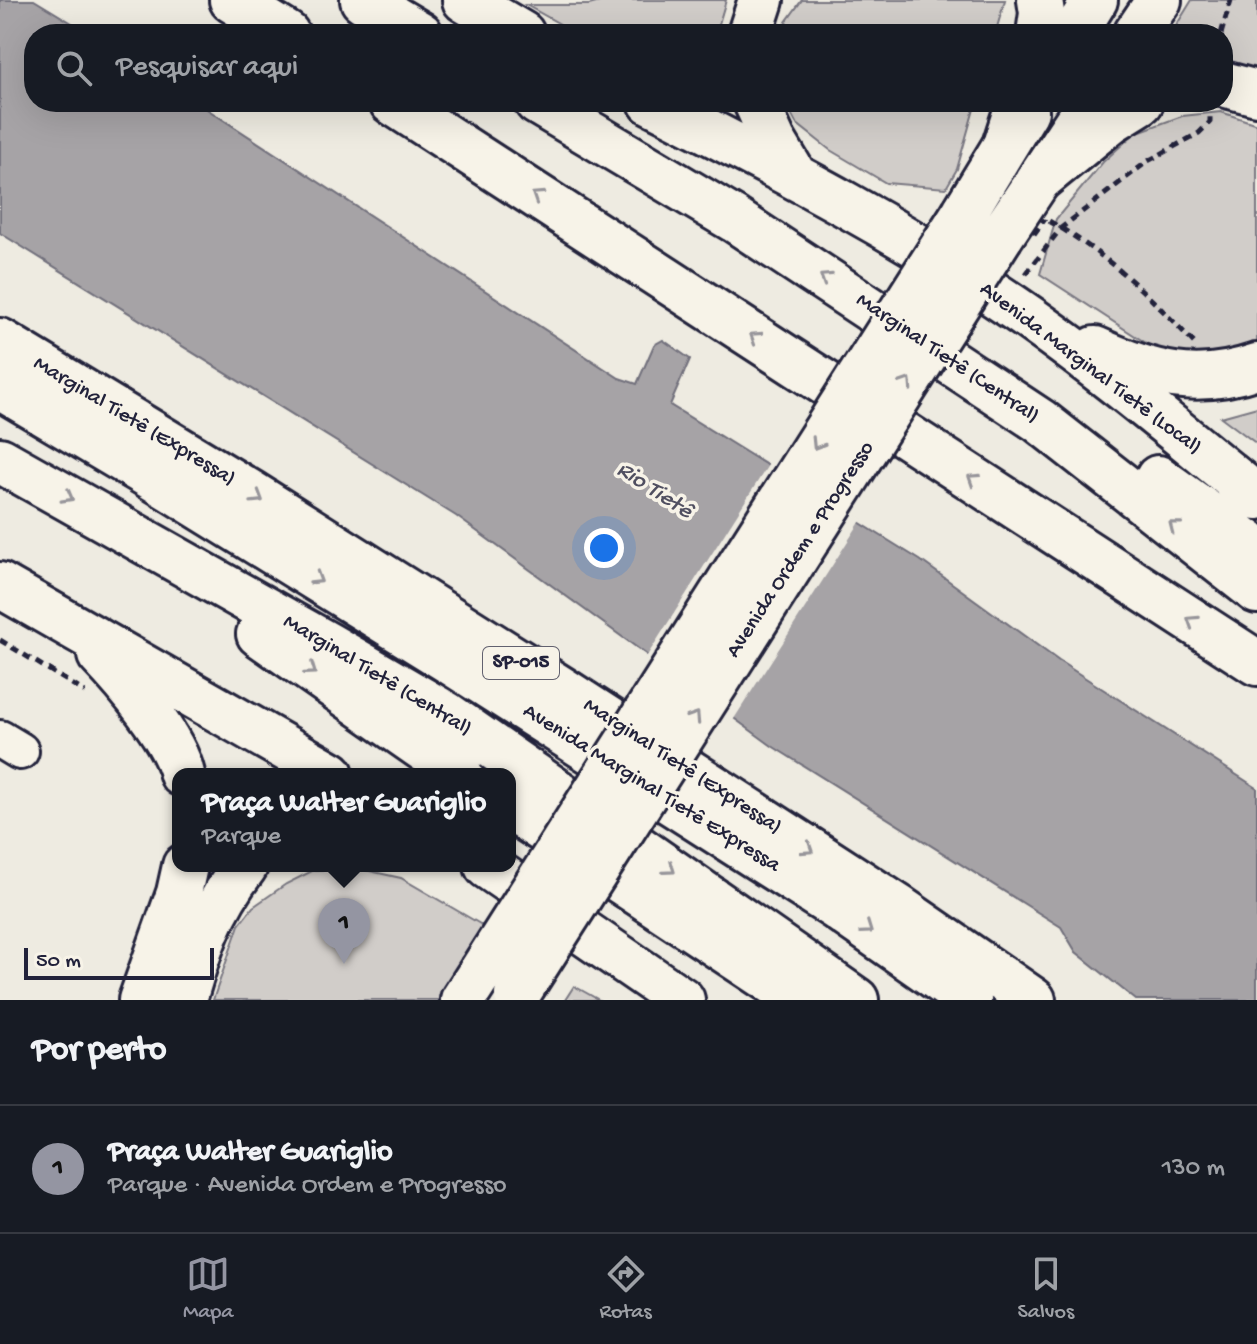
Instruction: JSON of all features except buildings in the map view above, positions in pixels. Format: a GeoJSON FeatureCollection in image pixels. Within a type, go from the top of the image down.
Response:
{"type":"FeatureCollection","features":[{"type":"Feature","properties":{"kind":"main road"},"geometry":{"type":"LineString","coordinates":[[232,0],[271,24]]}},
{"type":"Feature","properties":{"kind":"main road"},"geometry":{"type":"LineString","coordinates":[[363,0],[403,24]]}},
{"type":"Feature","properties":{"kind":"main road"},"geometry":{"type":"LineString","coordinates":[[465,0],[505,24]]}},
{"type":"Feature","properties":{"kind":"main road"},"geometry":{"type":"LineString","coordinates":[[753,24],[761,0]]}},
{"type":"Feature","properties":{"kind":"main road"},"geometry":{"type":"LineString","coordinates":[[1040,0],[1040,24]]}},
{"type":"Feature","properties":{"kind":"main road"},"geometry":{"type":"LineString","coordinates":[[1080,24],[1095,0]]}},
{"type":"Feature","properties":{"kind":"main road"},"geometry":{"type":"LineString","coordinates":[[1143,24],[1159,0]]}},
{"type":"Feature","properties":{"kind":"main road"},"geometry":{"type":"LineString","coordinates":[[1233,94],[1257,93]]}},
{"type":"Feature","properties":{"kind":"main road"},"geometry":{"type":"LineString","coordinates":[[407,112],[1257,663]]}},
{"type":"Feature","properties":{"kind":"main road","name":"Marginal Tietê (Central)"},"geometry":{"type":"LineString","coordinates":[[554,112],[748,228],[1040,421],[1257,591]]}},
{"type":"Feature","properties":{"kind":"main road","name":"Avenida Marginal Tietê (Local)"},"geometry":{"type":"LineString","coordinates":[[671,112],[794,175],[953,269],[1031,320],[1118,385],[1257,497]]}},
{"type":"Feature","properties":{"kind":"main road"},"geometry":{"type":"LineString","coordinates":[[760,112],[794,175]]}},
{"type":"Feature","properties":{"kind":"main road","name":"Avenida Ordem e Progresso"},"geometry":{"type":"LineString","coordinates":[[516,997],[1001,236],[1041,200],[1085,112]]}},
{"type":"Feature","properties":{"kind":"main road"},"geometry":{"type":"LineString","coordinates":[[1041,200],[1112,120],[1125,112]]}},
{"type":"Feature","properties":{"kind":"main road","name":"Avenida Ordem e Progresso"},"geometry":{"type":"LineString","coordinates":[[472,986],[964,213],[1013,122]]}},
{"type":"Feature","properties":{"kind":"main road"},"geometry":{"type":"LineString","coordinates":[[1031,320],[1143,370],[1184,377],[1238,370]]}},
{"type":"Feature","properties":{"kind":"main road","name":"Marginal Tietê (Expressa)"},"geometry":{"type":"LineString","coordinates":[[0,341],[251,493],[549,681],[901,909],[1033,1000]]}},
{"type":"Feature","properties":{"kind":"main road","name":"Avenida Marginal Tietê Expressa"},"geometry":{"type":"LineString","coordinates":[[0,387],[446,659],[811,891],[969,1000]]}},
{"type":"Feature","properties":{"kind":"main road"},"geometry":{"type":"LineString","coordinates":[[1040,421],[1096,433],[1257,549]]}},
{"type":"Feature","properties":{"kind":"main road"},"geometry":{"type":"LineString","coordinates":[[0,433],[63,462],[120,483],[155,479]]}},
{"type":"Feature","properties":{"kind":"main road","name":"Marginal Tietê (Central)"},"geometry":{"type":"LineString","coordinates":[[0,460],[446,714],[856,1000]]}},
{"type":"Feature","properties":{"kind":"main road"},"geometry":{"type":"LineString","coordinates":[[0,494],[154,574],[254,631],[451,768]]}},
{"type":"Feature","properties":{"kind":"main road"},"geometry":{"type":"LineString","coordinates":[[0,585],[320,768]]}},
{"type":"Feature","properties":{"kind":"main road"},"geometry":{"type":"LineString","coordinates":[[65,624],[103,657],[131,691],[156,723],[180,768]]}},
{"type":"Feature","properties":{"kind":"main road"},"geometry":{"type":"LineString","coordinates":[[516,812],[800,1000]]}},
{"type":"Feature","properties":{"kind":"main road"},"geometry":{"type":"LineString","coordinates":[[141,1000],[184,872]]}},
{"type":"Feature","properties":{"kind":"main road"},"geometry":{"type":"LineString","coordinates":[[184,1000],[203,936],[241,872]]}},
{"type":"Feature","properties":{"kind":"main road"},"geometry":{"type":"LineString","coordinates":[[496,872],[682,1000]]}},
{"type":"Feature","properties":{"kind":"main road"},"geometry":{"type":"LineString","coordinates":[[626,961],[655,1000]]}},
{"type":"Feature","properties":{"kind":"path"},"geometry":{"type":"LineString","coordinates":[[1224,24],[1231,0]]}},
{"type":"Feature","properties":{"kind":"path"},"geometry":{"type":"LineString","coordinates":[[1026,274],[1061,228],[1148,161],[1199,133],[1210,122],[1213,112]]}},
{"type":"Feature","properties":{"kind":"path"},"geometry":{"type":"LineString","coordinates":[[1041,200],[1061,228],[1095,248],[1147,293],[1202,351],[1238,370]]}},
{"type":"Feature","properties":{"kind":"shaded area"},"geometry":{"type":"Polygon","coordinates":[[[607,0],[726,0],[719,24],[560,24],[526,5],[589,5],[607,0]]]}},
{"type":"Feature","properties":{"kind":"shaded area"},"geometry":{"type":"Polygon","coordinates":[[[802,0],[1005,0],[998,24],[786,22],[802,0]]]}},
{"type":"Feature","properties":{"kind":"shaded area"},"geometry":{"type":"Polygon","coordinates":[[[1192,0],[1257,0],[1257,76],[1233,65],[1233,24],[1177,24],[1192,0]]]}},
{"type":"Feature","properties":{"kind":"shaded area"},"geometry":{"type":"Polygon","coordinates":[[[790,112],[973,112],[957,169],[946,188],[886,183],[830,150],[796,123],[790,112]]]}},
{"type":"Feature","properties":{"kind":"shaded area"},"geometry":{"type":"Polygon","coordinates":[[[1221,112],[1257,124],[1257,346],[1244,356],[1166,356],[1040,274],[1056,219],[1103,162],[1135,133],[1182,116],[1221,112]]]}},
{"type":"Feature","properties":{"kind":"shaded area"},"geometry":{"type":"Polygon","coordinates":[[[1257,407],[1257,444],[1221,417],[1257,407]]]}},
{"type":"Feature","properties":{"kind":"shaded area"},"geometry":{"type":"Polygon","coordinates":[[[310,872],[374,872],[401,878],[487,928],[440,1000],[213,1000],[239,925],[253,907],[310,872]]]}},
{"type":"Feature","properties":{"kind":"shaded area"},"geometry":{"type":"Polygon","coordinates":[[[574,986],[599,1000],[565,1000],[574,986]]]}},
{"type":"Feature","properties":{"kind":"water","name":"Rio Tietê"},"geometry":{"type":"Polygon","coordinates":[[[0,0],[34,0],[74,24],[24,24],[24,112],[211,112],[619,378],[637,384],[654,345],[663,340],[690,359],[670,405],[920,560],[1059,661],[1257,788],[1257,1000],[1136,1000],[1076,952],[1061,927],[772,746],[456,516],[0,233],[0,0]]]}},
{"type":"Feature","properties":{"kind":"pier"},"geometry":{"type":"Polygon","coordinates":[[[770,462],[862,519],[732,722],[645,659],[770,462]]]}},
{"type":"Feature","properties":{"kind":"place","name":"Praça Walter Guariglio"},"geometry":{"type":"Point","coordinates":[344,964]}}]}
